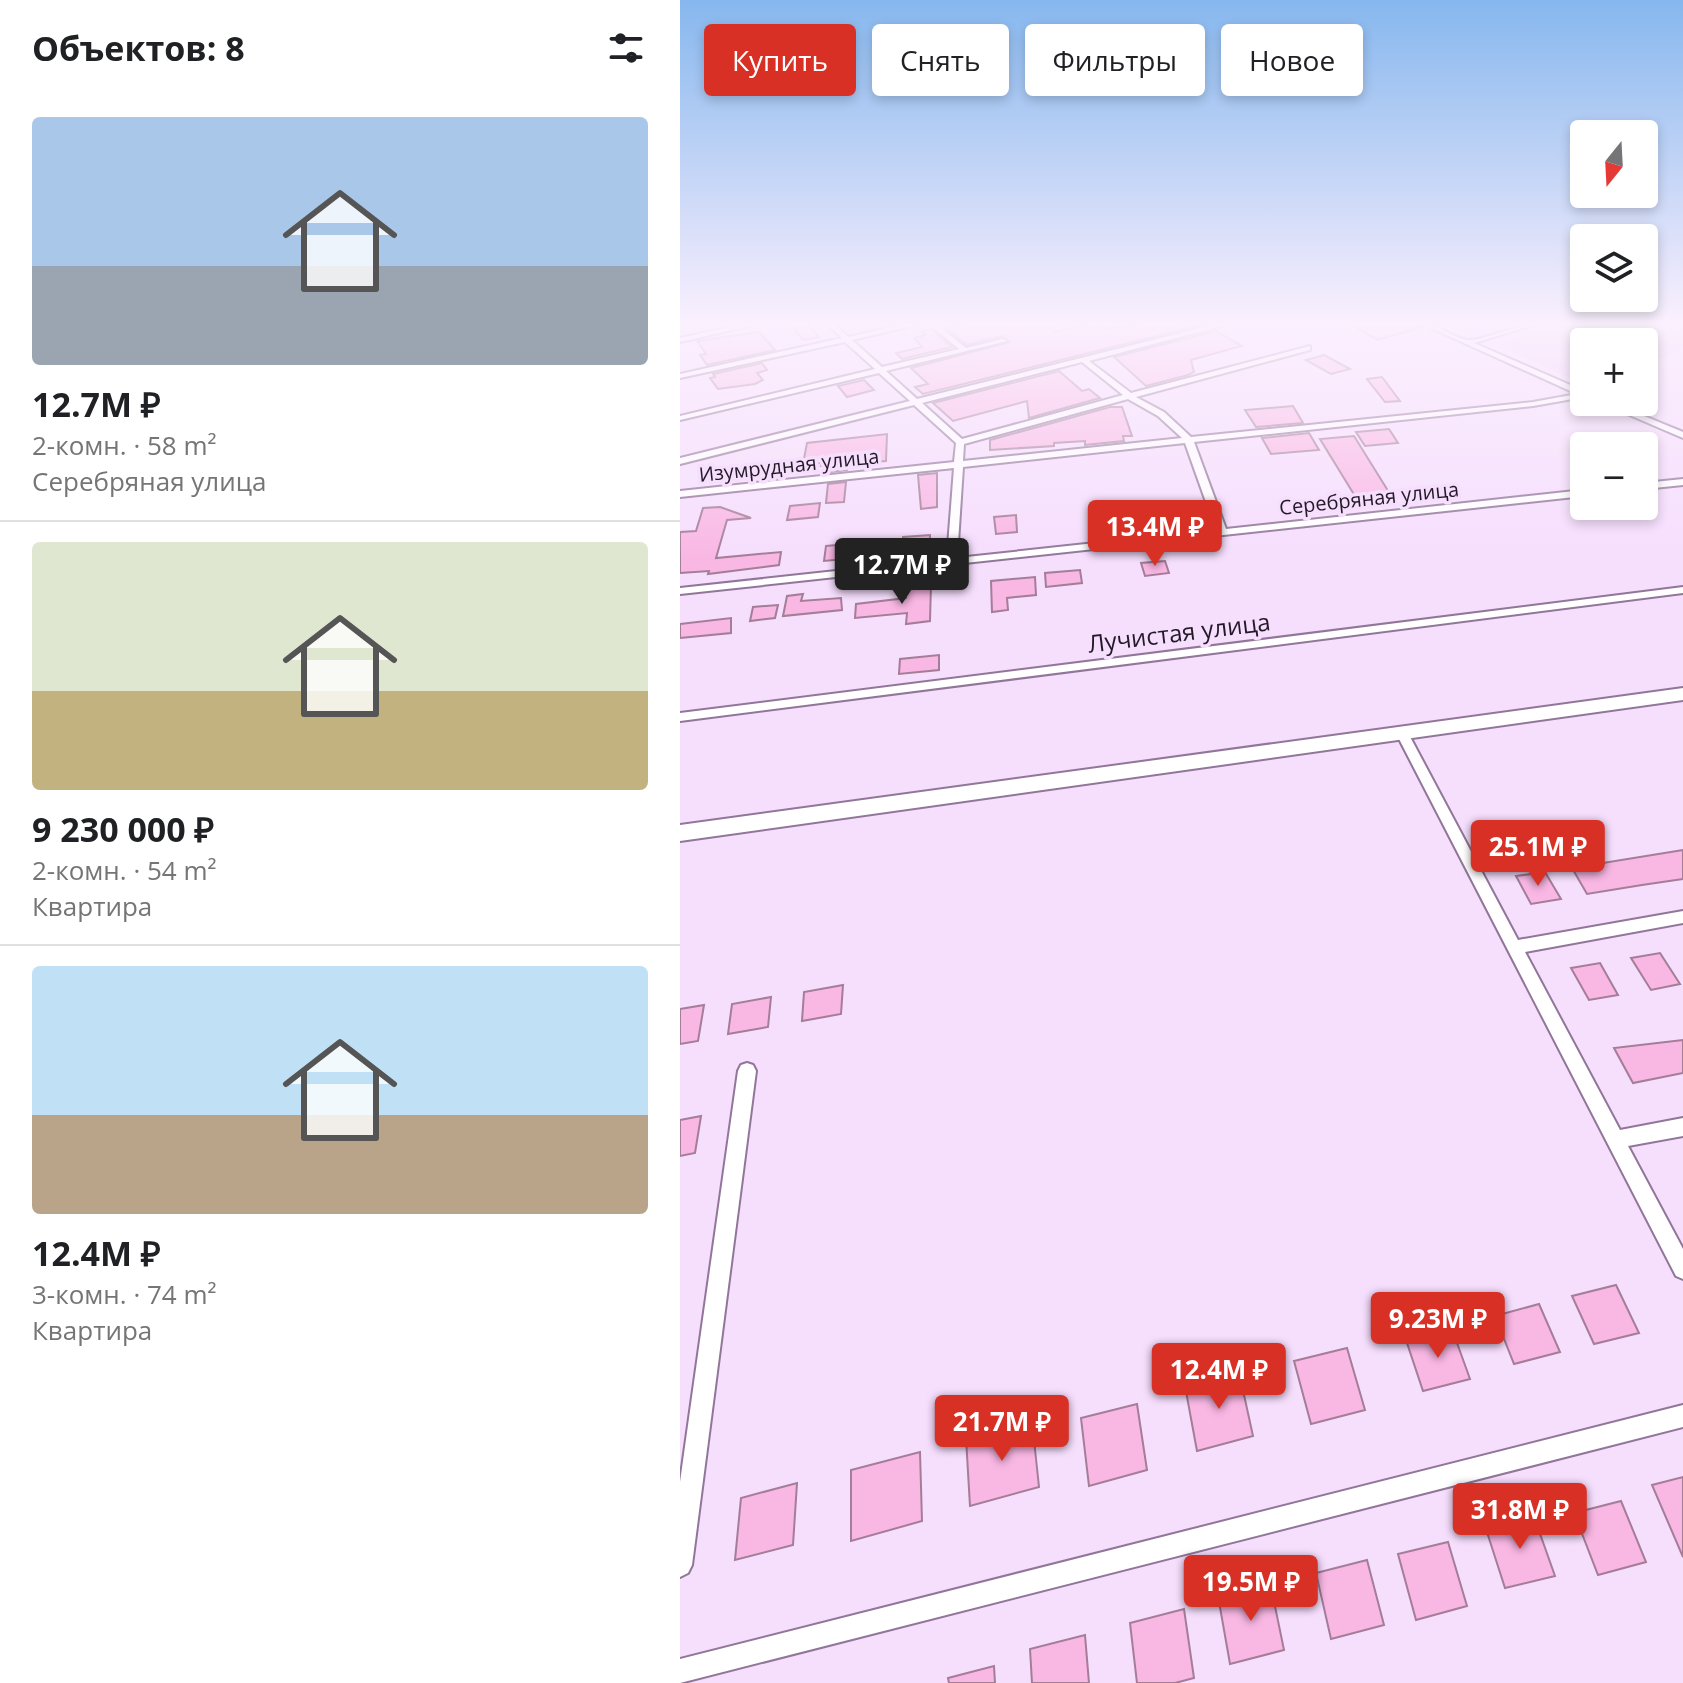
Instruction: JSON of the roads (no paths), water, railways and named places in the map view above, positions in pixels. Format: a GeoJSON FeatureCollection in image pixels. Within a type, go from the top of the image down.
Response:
{"type":"FeatureCollection","features":[{"type":"Feature","properties":{"kind":"main road"},"geometry":{"type":"LineString","coordinates":[[680,833],[1683,694]]}},
{"type":"Feature","properties":{"kind":"street"},"geometry":{"type":"LineString","coordinates":[[680,418],[750,402]]}},
{"type":"Feature","properties":{"kind":"street"},"geometry":{"type":"LineString","coordinates":[[680,461],[918,402],[960,442],[961,465],[952,562]]}},
{"type":"Feature","properties":{"kind":"street"},"geometry":{"type":"LineString","coordinates":[[960,442],[1109,402]]}},
{"type":"Feature","properties":{"kind":"street"},"geometry":{"type":"LineString","coordinates":[[1139,402],[1161,414],[1188,439],[1222,532]]}},
{"type":"Feature","properties":{"kind":"street","name":"Изумрудная улица"},"geometry":{"type":"LineString","coordinates":[[680,494],[1547,402]]}},
{"type":"Feature","properties":{"kind":"street"},"geometry":{"type":"LineString","coordinates":[[1637,416],[1683,435]]}},
{"type":"Feature","properties":{"kind":"street"},"geometry":{"type":"LineString","coordinates":[[1658,485],[1683,482]]}},
{"type":"Feature","properties":{"kind":"street","name":"Серебряная улица"},"geometry":{"type":"LineString","coordinates":[[680,591],[1570,495]]}},
{"type":"Feature","properties":{"kind":"street","name":"Лучистая улица"},"geometry":{"type":"LineString","coordinates":[[680,717],[1683,590]]}},
{"type":"Feature","properties":{"kind":"street"},"geometry":{"type":"LineString","coordinates":[[1402,733],[1683,1269]]}},
{"type":"Feature","properties":{"kind":"street"},"geometry":{"type":"LineString","coordinates":[[1514,947],[1683,917]]}},
{"type":"Feature","properties":{"kind":"street"},"geometry":{"type":"LineString","coordinates":[[680,1565],[747,1071]]}},
{"type":"Feature","properties":{"kind":"street"},"geometry":{"type":"LineString","coordinates":[[1616,1140],[1683,1127]]}},
{"type":"Feature","properties":{"kind":"street"},"geometry":{"type":"LineString","coordinates":[[680,1672],[1683,1416]]}}]}
